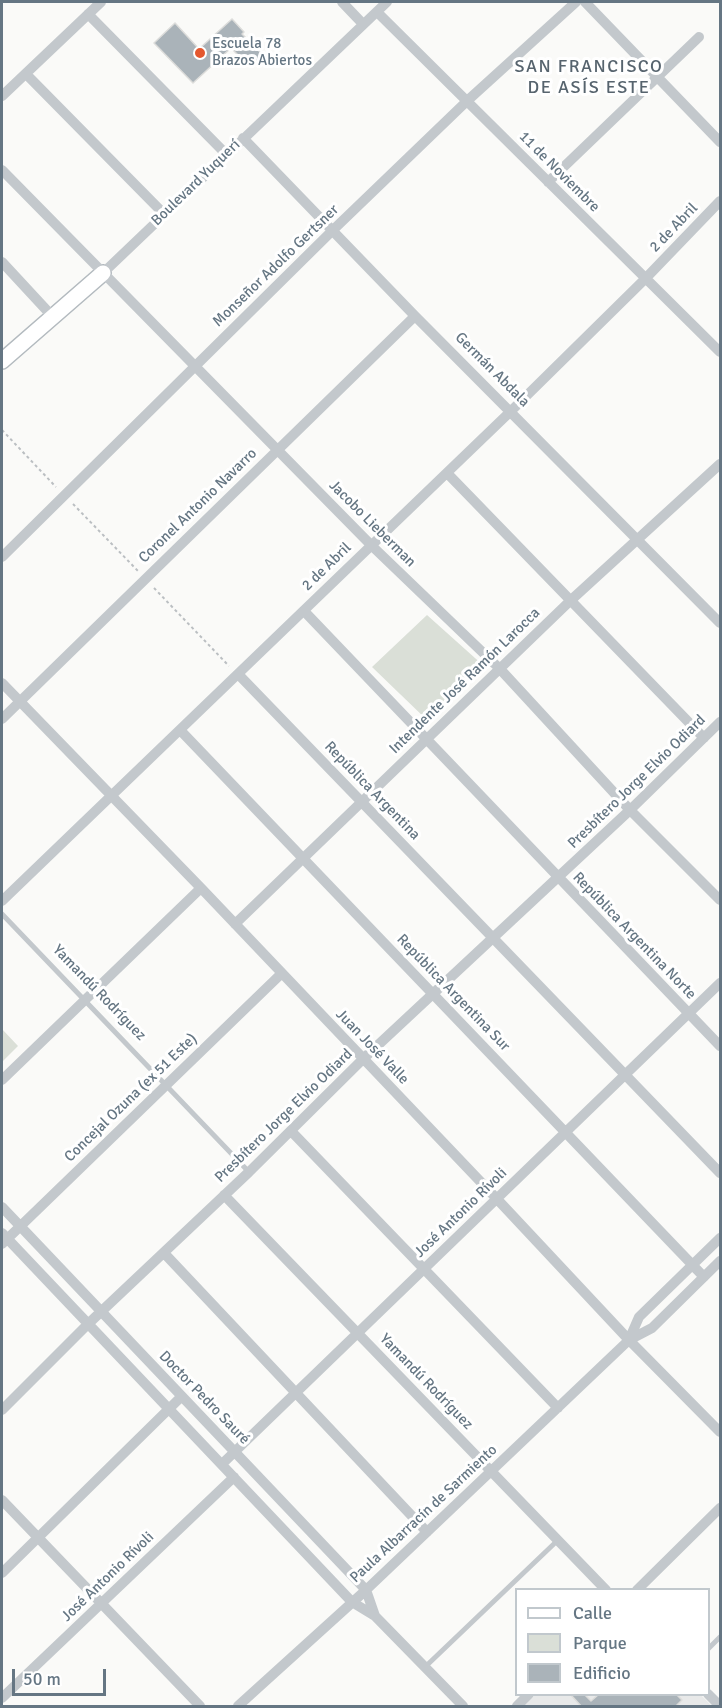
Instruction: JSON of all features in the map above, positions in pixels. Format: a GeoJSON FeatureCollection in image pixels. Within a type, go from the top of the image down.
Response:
{"type":"FeatureCollection","features":[{"type":"Feature","properties":{"kind":"street"},"geometry":{"type":"LineString","coordinates":[[2,96],[101,2]]}},
{"type":"Feature","properties":{"kind":"street"},"geometry":{"type":"LineString","coordinates":[[342,2],[363,24]]}},
{"type":"Feature","properties":{"kind":"street","name":"Boulevard Yuquerí"},"geometry":{"type":"LineString","coordinates":[[2,361],[103,273],[387,2]]}},
{"type":"Feature","properties":{"kind":"street","name":"Monseñor Adolfo Gertsner"},"geometry":{"type":"LineString","coordinates":[[2,557],[333,230],[467,101],[576,2]]}},
{"type":"Feature","properties":{"kind":"street"},"geometry":{"type":"LineString","coordinates":[[585,2],[720,142]]}},
{"type":"Feature","properties":{"kind":"street","name":"11 de Noviembre"},"geometry":{"type":"LineString","coordinates":[[377,12],[720,352]]}},
{"type":"Feature","properties":{"kind":"street"},"geometry":{"type":"LineString","coordinates":[[88,14],[226,154]]}},
{"type":"Feature","properties":{"kind":"street"},"geometry":{"type":"LineString","coordinates":[[548,182],[699,37]]}},
{"type":"Feature","properties":{"kind":"street"},"geometry":{"type":"LineString","coordinates":[[26,74],[165,215]]}},
{"type":"Feature","properties":{"kind":"street","name":"Germán Abdala"},"geometry":{"type":"LineString","coordinates":[[243,138],[415,316],[720,623]]}},
{"type":"Feature","properties":{"kind":"street","name":"Jacobo Lieberman"},"geometry":{"type":"LineString","coordinates":[[2,170],[371,545],[500,669],[630,810],[720,900]]}},
{"type":"Feature","properties":{"kind":"street","name":"2 de Abril"},"geometry":{"type":"LineString","coordinates":[[2,901],[511,411],[645,279],[720,201]]}},
{"type":"Feature","properties":{"kind":"street"},"geometry":{"type":"LineString","coordinates":[[2,262],[52,316]]}},
{"type":"Feature","properties":{"kind":"street","name":"Coronel Antonio Navarro"},"geometry":{"type":"LineString","coordinates":[[2,718],[415,316]]}},
{"type":"Feature","properties":{"kind":"street","name":"Intendente José Ramón Larocca"},"geometry":{"type":"LineString","coordinates":[[235,924],[570,601],[720,464]]}},
{"type":"Feature","properties":{"kind":"street"},"geometry":{"type":"LineString","coordinates":[[447,473],[704,738]]}},
{"type":"Feature","properties":{"kind":"street","name":"República Argentina Norte"},"geometry":{"type":"LineString","coordinates":[[304,611],[720,1046]]}},
{"type":"Feature","properties":{"kind":"street","name":"República Argentina"},"geometry":{"type":"LineString","coordinates":[[238,674],[720,1173]]}},
{"type":"Feature","properties":{"kind":"street","name":"Juan José Valle"},"geometry":{"type":"LineString","coordinates":[[2,683],[201,888],[629,1340],[720,1432]]}},
{"type":"Feature","properties":{"kind":"street","name":"Presbítero Jorge Elvio Odiard"},"geometry":{"type":"LineString","coordinates":[[2,1410],[88,1324],[249,1173],[363,1059],[558,878],[720,722]]}},
{"type":"Feature","properties":{"kind":"street","name":"República Argentina Sur"},"geometry":{"type":"LineString","coordinates":[[180,730],[704,1277]]}},
{"type":"Feature","properties":{"kind":"street"},"geometry":{"type":"LineString","coordinates":[[2,1080],[201,888]]}},
{"type":"Feature","properties":{"kind":"street","name":"Concejal Ozuna (ex 51 Este)"},"geometry":{"type":"LineString","coordinates":[[3,1239],[20,1226],[281,974]]}},
{"type":"Feature","properties":{"kind":"street","name":"José Antonio Rívoli"},"geometry":{"type":"LineString","coordinates":[[222,1464],[720,983]]}},
{"type":"Feature","properties":{"kind":"street"},"geometry":{"type":"LineString","coordinates":[[291,1131],[558,1408]]}},
{"type":"Feature","properties":{"kind":"street","name":"Yamandú Rodríguez"},"geometry":{"type":"LineString","coordinates":[[224,1195],[604,1588]]}},
{"type":"Feature","properties":{"kind":"street","name":"Doctor Pedro Sauré"},"geometry":{"type":"LineString","coordinates":[[2,1207],[366,1590],[375,1616]]}},
{"type":"Feature","properties":{"kind":"street","name":"Paula Albarracín de Sarmiento"},"geometry":{"type":"LineString","coordinates":[[629,1340],[639,1317],[720,1238]]}},
{"type":"Feature","properties":{"kind":"street","name":"Doctor Pedro Sauré"},"geometry":{"type":"LineString","coordinates":[[3,1239],[88,1324],[352,1602],[375,1616],[463,1707]]}},
{"type":"Feature","properties":{"kind":"street"},"geometry":{"type":"LineString","coordinates":[[164,1253],[427,1532]]}},
{"type":"Feature","properties":{"kind":"street","name":"Paula Albarracín de Sarmiento"},"geometry":{"type":"LineString","coordinates":[[238,1707],[366,1590],[629,1340],[652,1328],[720,1261]]}},
{"type":"Feature","properties":{"kind":"street"},"geometry":{"type":"LineString","coordinates":[[2,1573],[181,1397]]}},
{"type":"Feature","properties":{"kind":"street","name":"José Antonio Rívoli"},"geometry":{"type":"LineString","coordinates":[[2,1698],[234,1477]]}},
{"type":"Feature","properties":{"kind":"street"},"geometry":{"type":"LineString","coordinates":[[2,1500],[200,1707]]}},
{"type":"Feature","properties":{"kind":"street"},"geometry":{"type":"LineString","coordinates":[[639,1588],[720,1508]]}},
{"type":"Feature","properties":{"kind":"street"},"geometry":{"type":"LineString","coordinates":[[517,1707],[528,1696]]}},
{"type":"Feature","properties":{"kind":"street"},"geometry":{"type":"LineString","coordinates":[[709,1696],[720,1707]]}},
{"type":"Feature","properties":{"kind":"lane","name":"Yamandú Rodríguez"},"geometry":{"type":"LineString","coordinates":[[2,914],[167,1084],[249,1173]]}},
{"type":"Feature","properties":{"kind":"lane"},"geometry":{"type":"LineString","coordinates":[[425,1668],[558,1540]]}},
{"type":"Feature","properties":{"kind":"path"},"geometry":{"type":"LineString","coordinates":[[2,430],[238,674]]}},
{"type":"Feature","properties":{"kind":"shaded area"},"geometry":{"type":"Polygon","coordinates":[[[534,1696],[702,1696],[712,1706],[524,1706],[534,1696]]]}},
{"type":"Feature","properties":{"kind":"green space"},"geometry":{"type":"Polygon","coordinates":[[[427,615],[485,667],[428,721],[372,667],[427,615]]]}},
{"type":"Feature","properties":{"kind":"green space"},"geometry":{"type":"Polygon","coordinates":[[[2,1029],[18,1046],[2,1062],[2,1029]]]}},
{"type":"Feature","properties":{"kind":"building"},"geometry":{"type":"Polygon","coordinates":[[[232,19],[244,32],[242,34],[264,56],[254,66],[251,62],[248,65],[231,48],[193,83],[154,43],[175,23],[199,49],[232,19]]]}},
{"type":"Feature","properties":{"kind":"building"},"geometry":{"type":"Polygon","coordinates":[[[572,1696],[586,1696],[591,1701],[597,1696],[678,1696],[682,1700],[675,1707],[582,1707],[572,1696]]]}},
{"type":"Feature","properties":{"kind":"place","name":"Escuela 78 Brazos Abiertos"},"geometry":{"type":"Point","coordinates":[200,53]}},
{"type":"Feature","properties":{"kind":"district","name":"SAN FRANCISCO DE ASÍS ESTE"},"geometry":{"type":"Point","coordinates":[589,77]}}]}
